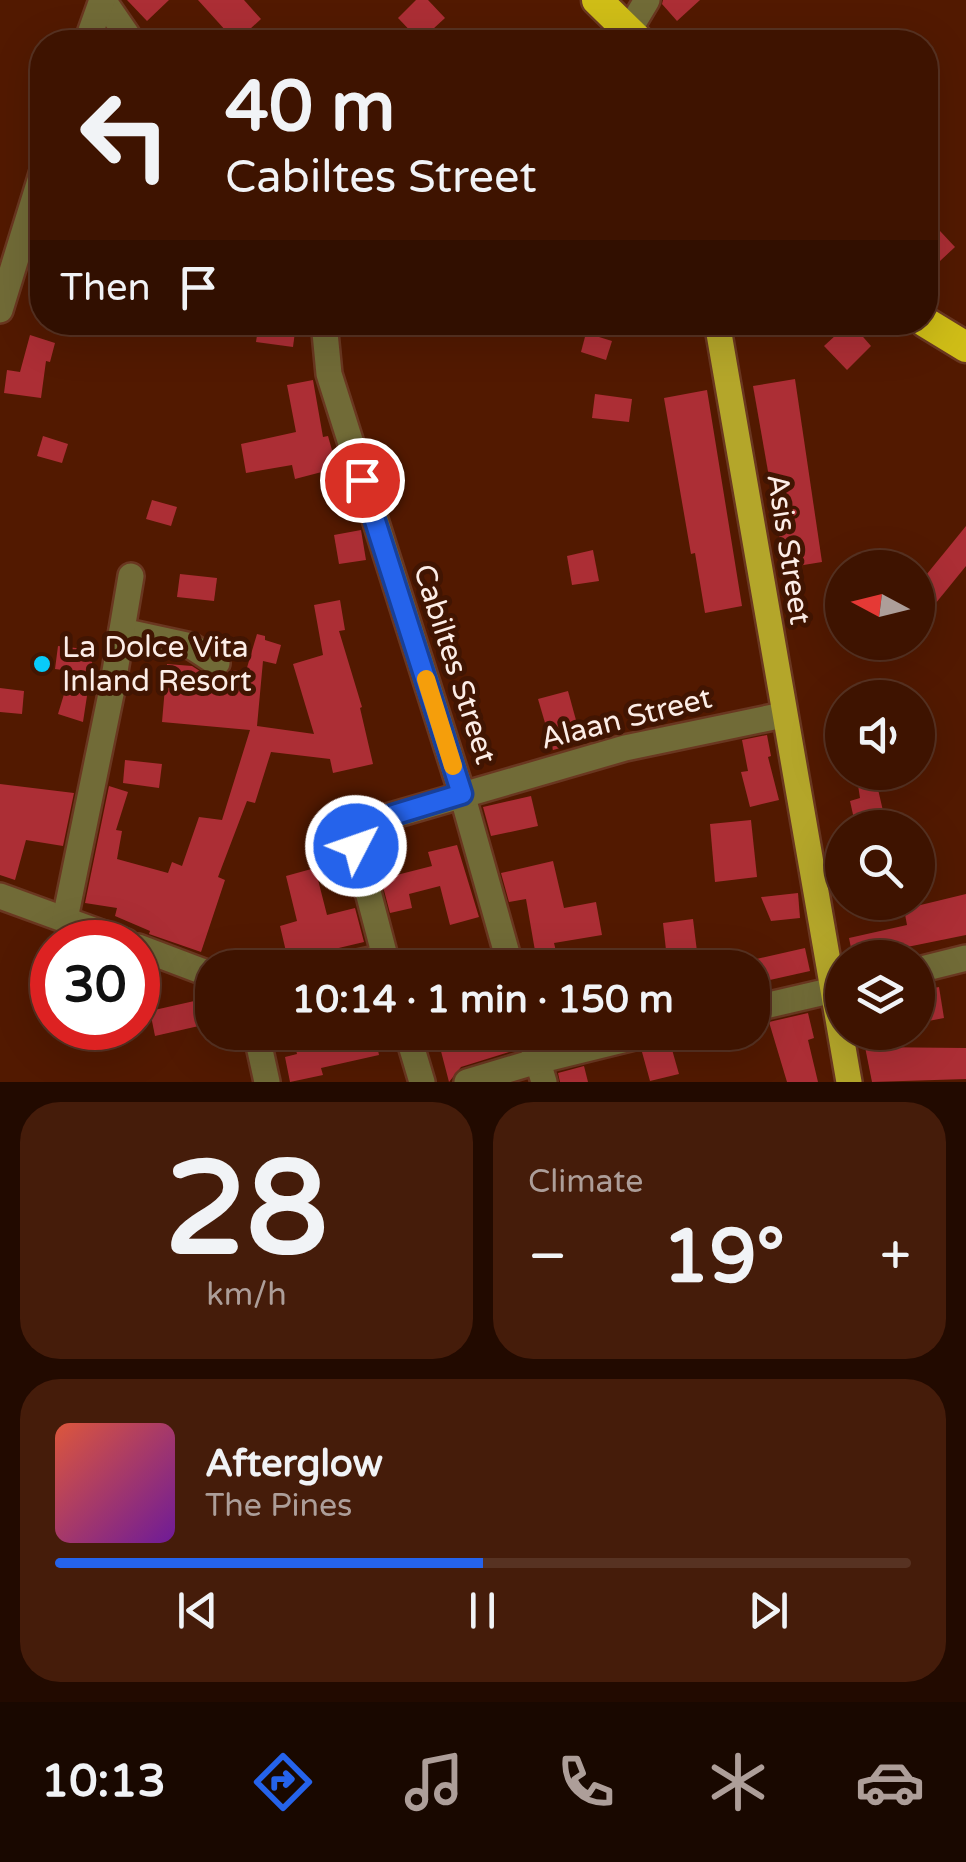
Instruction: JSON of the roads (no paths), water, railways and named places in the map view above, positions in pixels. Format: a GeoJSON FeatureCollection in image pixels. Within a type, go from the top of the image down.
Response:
{"type":"FeatureCollection","features":[{"type":"Feature","properties":{"kind":"highway"},"geometry":{"type":"LineString","coordinates":[[597,0],[628,30]]}},
{"type":"Feature","properties":{"kind":"highway"},"geometry":{"type":"LineString","coordinates":[[938,330],[966,347]]}},
{"type":"Feature","properties":{"kind":"main road","name":"Asis Street"},"geometry":{"type":"LineString","coordinates":[[719,335],[783,715],[828,940]]}},
{"type":"Feature","properties":{"kind":"main road","name":"Asis Street"},"geometry":{"type":"LineString","coordinates":[[846,1050],[850,1082]]}},
{"type":"Feature","properties":{"kind":"street"},"geometry":{"type":"LineString","coordinates":[[92,30],[103,0]]}},
{"type":"Feature","properties":{"kind":"street"},"geometry":{"type":"LineString","coordinates":[[103,0],[124,30]]}},
{"type":"Feature","properties":{"kind":"street"},"geometry":{"type":"LineString","coordinates":[[636,30],[648,0]]}},
{"type":"Feature","properties":{"kind":"street"},"geometry":{"type":"LineString","coordinates":[[0,310],[30,213]]}},
{"type":"Feature","properties":{"kind":"street","name":"Cabiltes Street"},"geometry":{"type":"LineString","coordinates":[[325,335],[329,374],[462,794],[506,950]]}},
{"type":"Feature","properties":{"kind":"street"},"geometry":{"type":"LineString","coordinates":[[0,896],[65,920],[130,576]]}},
{"type":"Feature","properties":{"kind":"street"},"geometry":{"type":"LineString","coordinates":[[122,631],[190,646],[216,664]]}},
{"type":"Feature","properties":{"kind":"street","name":"Alaan Street"},"geometry":{"type":"LineString","coordinates":[[384,950],[356,846],[356,835],[370,822],[625,748],[783,715]]}},
{"type":"Feature","properties":{"kind":"street"},"geometry":{"type":"LineString","coordinates":[[160,954],[195,968]]}},
{"type":"Feature","properties":{"kind":"street"},"geometry":{"type":"LineString","coordinates":[[935,966],[966,958]]}},
{"type":"Feature","properties":{"kind":"street"},"geometry":{"type":"LineString","coordinates":[[770,1005],[825,992]]}},
{"type":"Feature","properties":{"kind":"street"},"geometry":{"type":"LineString","coordinates":[[260,1050],[268,1082]]}},
{"type":"Feature","properties":{"kind":"street"},"geometry":{"type":"LineString","coordinates":[[412,1050],[422,1082]]}},
{"type":"Feature","properties":{"kind":"street"},"geometry":{"type":"LineString","coordinates":[[467,1082],[540,1071],[602,1050]]}},
{"type":"Feature","properties":{"kind":"place","name":"La Dolce Vita Inland Resort"},"geometry":{"type":"Point","coordinates":[42,664]}}]}
